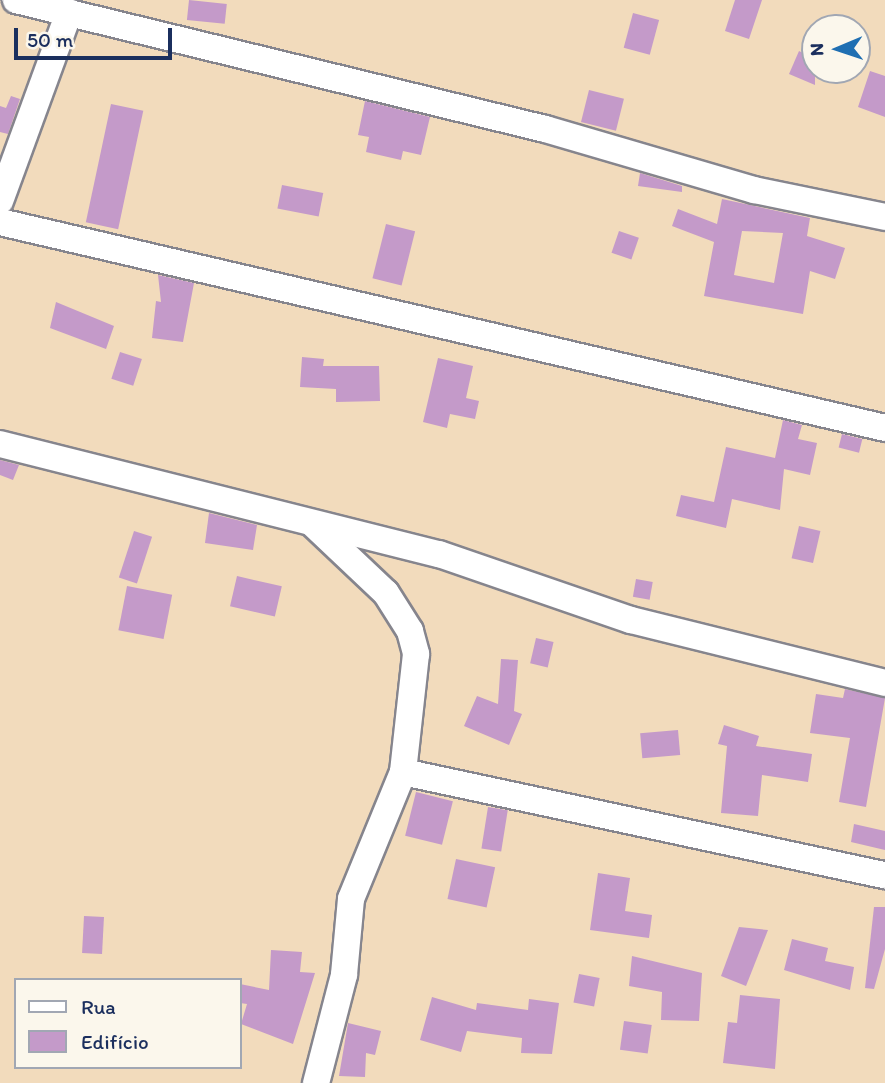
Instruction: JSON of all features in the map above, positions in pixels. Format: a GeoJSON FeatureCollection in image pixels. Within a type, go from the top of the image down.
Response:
{"type":"FeatureCollection","features":[{"type":"Feature","properties":{"kind":"street"},"geometry":{"type":"LineString","coordinates":[[16,0],[545,129],[754,190],[885,217]]}},
{"type":"Feature","properties":{"kind":"street"},"geometry":{"type":"LineString","coordinates":[[0,201],[69,12]]}},
{"type":"Feature","properties":{"kind":"street"},"geometry":{"type":"LineString","coordinates":[[0,222],[885,428]]}},
{"type":"Feature","properties":{"kind":"street"},"geometry":{"type":"LineString","coordinates":[[0,444],[439,554],[631,620],[885,683]]}},
{"type":"Feature","properties":{"kind":"street"},"geometry":{"type":"LineString","coordinates":[[310,521],[386,593],[411,631],[415,654],[403,772],[351,899],[344,975],[316,1083]]}},
{"type":"Feature","properties":{"kind":"street"},"geometry":{"type":"LineString","coordinates":[[403,772],[885,875]]}},
{"type":"Feature","properties":{"kind":"building"},"geometry":{"type":"Polygon","coordinates":[[[189,0],[227,4],[225,24],[187,20],[189,0]]]}},
{"type":"Feature","properties":{"kind":"building"},"geometry":{"type":"Polygon","coordinates":[[[735,0],[762,0],[749,39],[725,31],[735,0]]]}},
{"type":"Feature","properties":{"kind":"building"},"geometry":{"type":"Polygon","coordinates":[[[633,13],[659,20],[650,55],[624,48],[633,13]]]}},
{"type":"Feature","properties":{"kind":"building"},"geometry":{"type":"Polygon","coordinates":[[[799,51],[801,79],[789,74],[799,51]]]}},
{"type":"Feature","properties":{"kind":"building"},"geometry":{"type":"Polygon","coordinates":[[[871,71],[885,76],[885,117],[858,107],[866,84],[871,84],[871,71]]]}},
{"type":"Feature","properties":{"kind":"building"},"geometry":{"type":"Polygon","coordinates":[[[589,90],[624,99],[616,131],[581,122],[589,90]]]}},
{"type":"Feature","properties":{"kind":"building"},"geometry":{"type":"Polygon","coordinates":[[[11,96],[20,99],[8,134],[0,132],[0,106],[6,108],[11,96]]]}},
{"type":"Feature","properties":{"kind":"building"},"geometry":{"type":"Polygon","coordinates":[[[365,101],[430,117],[421,155],[403,151],[401,160],[366,152],[369,137],[358,135],[365,101]]]}},
{"type":"Feature","properties":{"kind":"building"},"geometry":{"type":"Polygon","coordinates":[[[111,104],[143,111],[118,229],[86,222],[111,104]]]}},
{"type":"Feature","properties":{"kind":"building"},"geometry":{"type":"Polygon","coordinates":[[[640,173],[682,186],[682,192],[638,186],[640,173]]]}},
{"type":"Feature","properties":{"kind":"building"},"geometry":{"type":"Polygon","coordinates":[[[282,185],[323,193],[319,217],[277,209],[282,185]]]}},
{"type":"Feature","properties":{"kind":"building"},"geometry":{"type":"Polygon","coordinates":[[[722,199],[810,218],[807,236],[845,248],[835,279],[810,271],[803,314],[704,296],[714,242],[672,226],[678,209],[717,224],[722,199]],[[742,231],[734,275],[774,283],[783,233],[742,231]]]}},
{"type":"Feature","properties":{"kind":"building"},"geometry":{"type":"Polygon","coordinates":[[[386,224],[415,231],[402,286],[372,278],[386,224]]]}},
{"type":"Feature","properties":{"kind":"building"},"geometry":{"type":"Polygon","coordinates":[[[619,231],[639,238],[631,260],[612,253],[619,231]]]}},
{"type":"Feature","properties":{"kind":"building"},"geometry":{"type":"Polygon","coordinates":[[[158,275],[194,283],[183,342],[152,338],[156,301],[161,302],[158,275]]]}},
{"type":"Feature","properties":{"kind":"building"},"geometry":{"type":"Polygon","coordinates":[[[56,302],[114,326],[106,349],[50,328],[56,302]]]}},
{"type":"Feature","properties":{"kind":"building"},"geometry":{"type":"Polygon","coordinates":[[[120,352],[142,359],[133,386],[111,379],[120,352]]]}},
{"type":"Feature","properties":{"kind":"building"},"geometry":{"type":"Polygon","coordinates":[[[302,357],[324,359],[323,366],[379,366],[380,401],[336,402],[336,389],[300,387],[302,357]]]}},
{"type":"Feature","properties":{"kind":"building"},"geometry":{"type":"Polygon","coordinates":[[[438,358],[473,366],[466,398],[479,401],[475,419],[450,414],[447,428],[423,422],[438,358]]]}},
{"type":"Feature","properties":{"kind":"building"},"geometry":{"type":"Polygon","coordinates":[[[783,420],[802,425],[798,439],[817,443],[810,475],[784,469],[780,510],[732,499],[726,528],[676,516],[681,495],[714,502],[726,447],[775,458],[783,420]]]}},
{"type":"Feature","properties":{"kind":"building"},"geometry":{"type":"Polygon","coordinates":[[[842,434],[862,439],[859,453],[839,448],[842,434]]]}},
{"type":"Feature","properties":{"kind":"building"},"geometry":{"type":"Polygon","coordinates":[[[0,460],[19,465],[13,480],[0,475],[0,460]]]}},
{"type":"Feature","properties":{"kind":"building"},"geometry":{"type":"Polygon","coordinates":[[[209,513],[257,525],[253,550],[205,543],[209,513]]]}},
{"type":"Feature","properties":{"kind":"building"},"geometry":{"type":"Polygon","coordinates":[[[799,526],[820,531],[813,563],[792,558],[799,526]]]}},
{"type":"Feature","properties":{"kind":"building"},"geometry":{"type":"Polygon","coordinates":[[[134,531],[152,537],[137,583],[119,578],[134,531]]]}},
{"type":"Feature","properties":{"kind":"building"},"geometry":{"type":"Polygon","coordinates":[[[237,576],[282,586],[275,617],[230,606],[237,576]]]}},
{"type":"Feature","properties":{"kind":"building"},"geometry":{"type":"Polygon","coordinates":[[[636,579],[653,582],[650,600],[633,597],[636,579]]]}},
{"type":"Feature","properties":{"kind":"building"},"geometry":{"type":"Polygon","coordinates":[[[127,586],[172,595],[164,639],[118,630],[127,586]]]}},
{"type":"Feature","properties":{"kind":"building"},"geometry":{"type":"Polygon","coordinates":[[[536,638],[554,642],[548,667],[530,663],[536,638]]]}},
{"type":"Feature","properties":{"kind":"building"},"geometry":{"type":"Polygon","coordinates":[[[501,659],[518,660],[514,711],[522,714],[509,745],[464,726],[477,696],[498,704],[501,659]]]}},
{"type":"Feature","properties":{"kind":"building"},"geometry":{"type":"Polygon","coordinates":[[[845,689],[885,698],[866,807],[839,802],[850,738],[810,733],[816,694],[843,698],[845,689]]]}},
{"type":"Feature","properties":{"kind":"building"},"geometry":{"type":"Polygon","coordinates":[[[724,725],[759,736],[756,746],[812,754],[808,782],[762,775],[758,816],[721,813],[727,746],[718,744],[724,725]]]}},
{"type":"Feature","properties":{"kind":"building"},"geometry":{"type":"Polygon","coordinates":[[[678,730],[680,755],[642,758],[640,733],[678,730]]]}},
{"type":"Feature","properties":{"kind":"building"},"geometry":{"type":"Polygon","coordinates":[[[416,792],[453,801],[442,845],[405,836],[416,792]]]}},
{"type":"Feature","properties":{"kind":"building"},"geometry":{"type":"Polygon","coordinates":[[[488,807],[508,810],[501,852],[481,848],[488,807]]]}},
{"type":"Feature","properties":{"kind":"building"},"geometry":{"type":"Polygon","coordinates":[[[854,824],[885,831],[885,850],[851,842],[854,824]]]}},
{"type":"Feature","properties":{"kind":"building"},"geometry":{"type":"Polygon","coordinates":[[[456,859],[495,867],[487,907],[447,899],[456,859]]]}},
{"type":"Feature","properties":{"kind":"building"},"geometry":{"type":"Polygon","coordinates":[[[598,873],[630,878],[625,911],[652,915],[649,938],[590,930],[598,873]]]}},
{"type":"Feature","properties":{"kind":"building"},"geometry":{"type":"Polygon","coordinates":[[[874,907],[885,907],[885,949],[874,989],[865,988],[874,907]]]}},
{"type":"Feature","properties":{"kind":"building"},"geometry":{"type":"Polygon","coordinates":[[[84,916],[104,917],[102,954],[82,953],[84,916]]]}},
{"type":"Feature","properties":{"kind":"building"},"geometry":{"type":"Polygon","coordinates":[[[739,927],[768,930],[746,986],[721,976],[739,927]]]}},
{"type":"Feature","properties":{"kind":"building"},"geometry":{"type":"Polygon","coordinates":[[[792,939],[828,948],[825,961],[854,967],[850,990],[784,970],[792,939]]]}},
{"type":"Feature","properties":{"kind":"building"},"geometry":{"type":"Polygon","coordinates":[[[271,950],[302,952],[300,972],[315,973],[293,1044],[242,1024],[247,1004],[242,1003],[242,984],[269,990],[271,950]]]}},
{"type":"Feature","properties":{"kind":"building"},"geometry":{"type":"Polygon","coordinates":[[[632,956],[702,973],[699,1021],[661,1020],[662,992],[629,986],[632,956]]]}},
{"type":"Feature","properties":{"kind":"building"},"geometry":{"type":"Polygon","coordinates":[[[579,974],[600,978],[594,1006],[573,1002],[579,974]]]}},
{"type":"Feature","properties":{"kind":"building"},"geometry":{"type":"Polygon","coordinates":[[[740,995],[780,999],[775,1069],[723,1063],[728,1022],[737,1023],[740,995]]]}},
{"type":"Feature","properties":{"kind":"building"},"geometry":{"type":"Polygon","coordinates":[[[432,997],[476,1010],[477,1003],[528,1010],[529,999],[559,1003],[552,1054],[521,1053],[522,1038],[467,1031],[461,1052],[420,1040],[432,997]]]}},
{"type":"Feature","properties":{"kind":"building"},"geometry":{"type":"Polygon","coordinates":[[[624,1021],[652,1025],[648,1054],[620,1050],[624,1021]]]}},
{"type":"Feature","properties":{"kind":"building"},"geometry":{"type":"Polygon","coordinates":[[[348,1023],[381,1031],[375,1055],[366,1053],[365,1077],[339,1076],[348,1023]]]}}]}
